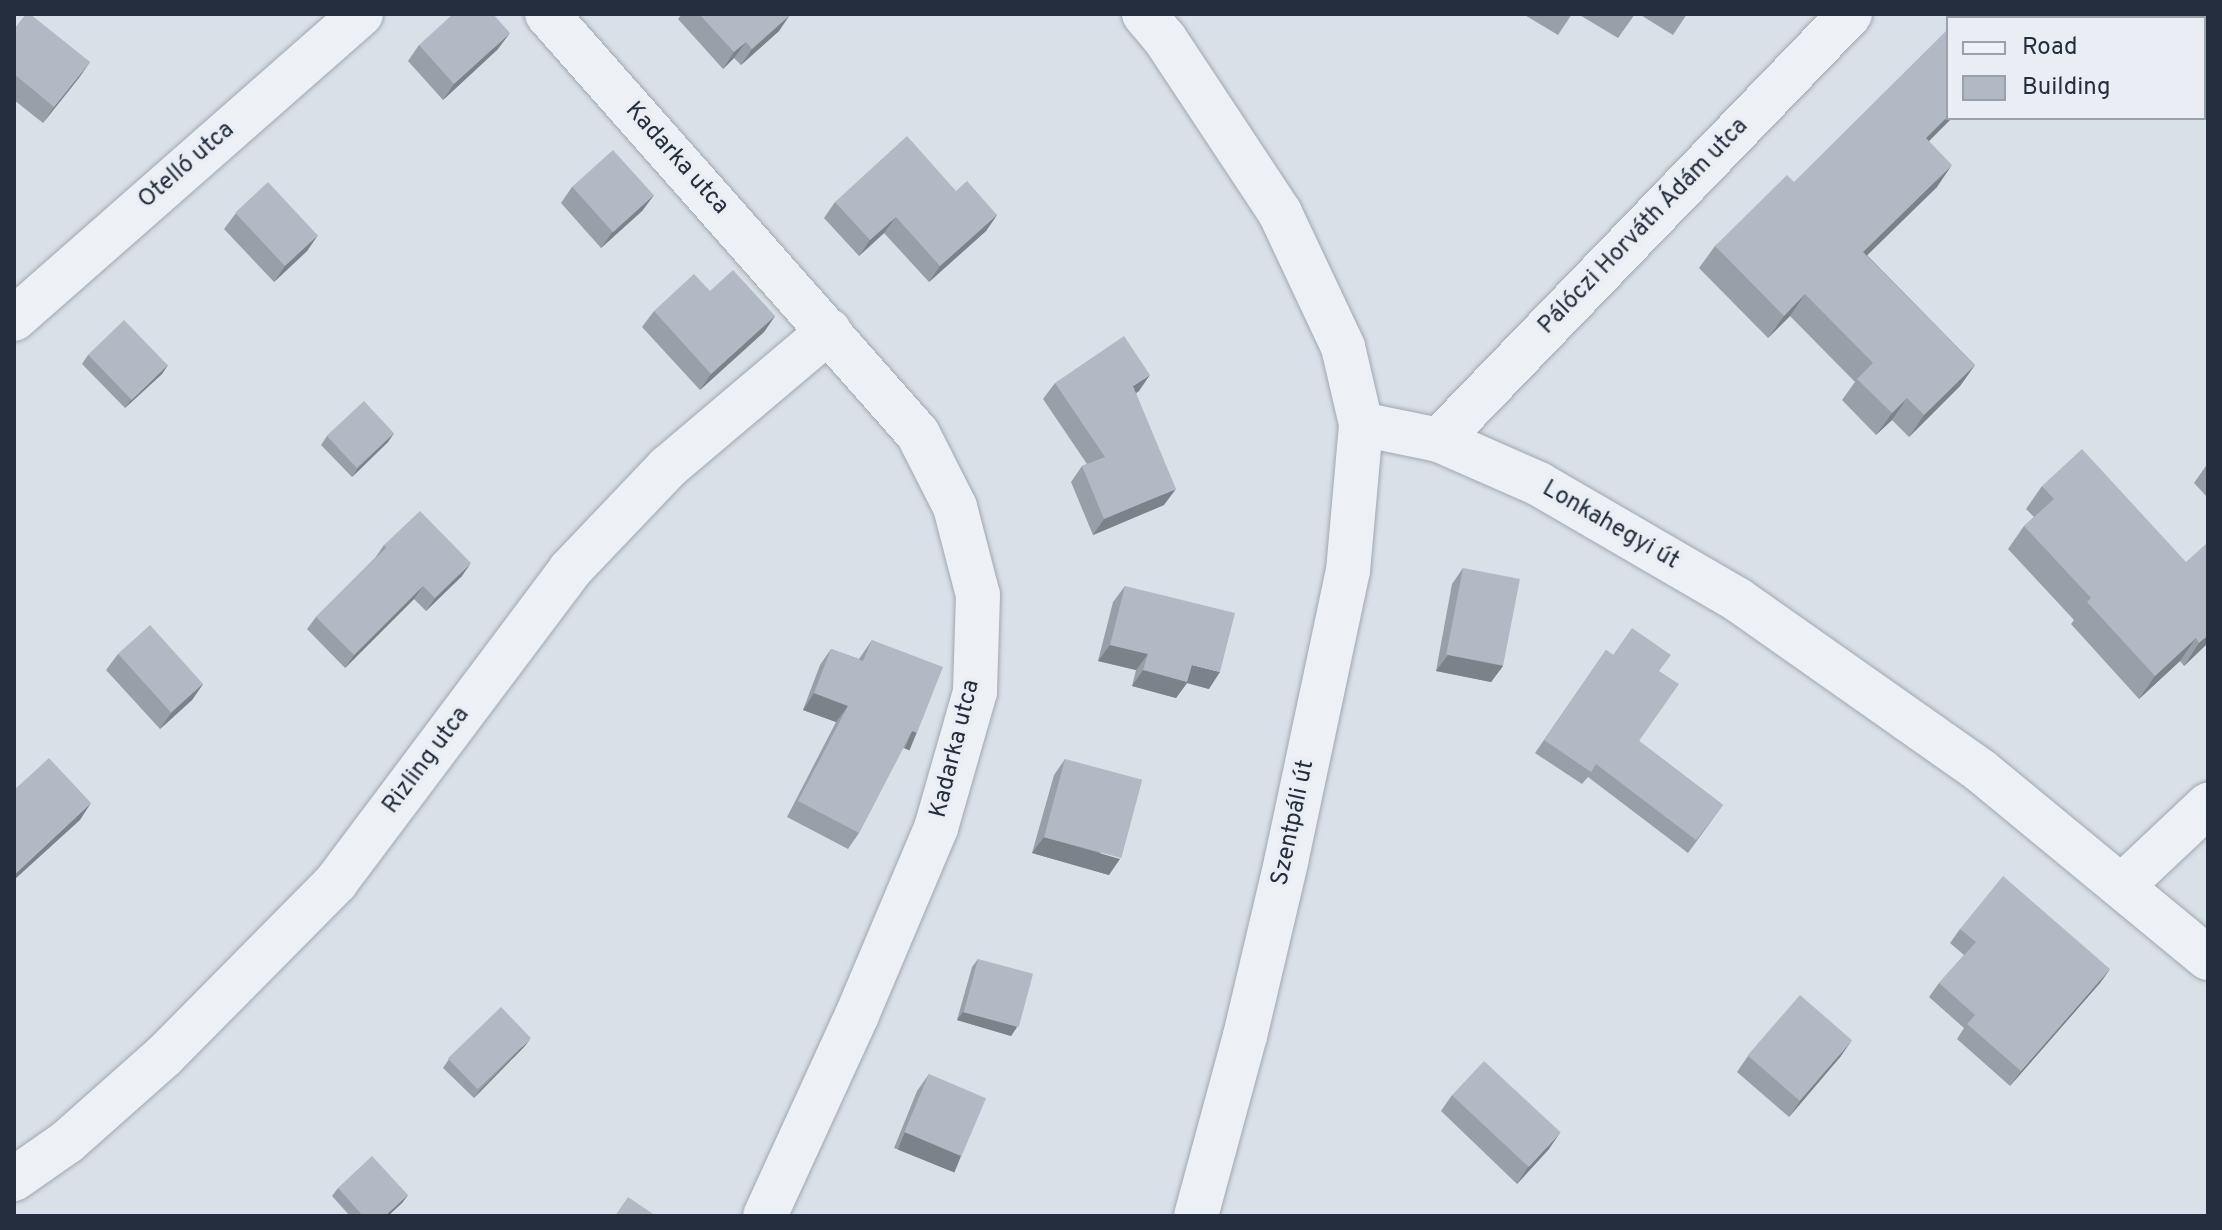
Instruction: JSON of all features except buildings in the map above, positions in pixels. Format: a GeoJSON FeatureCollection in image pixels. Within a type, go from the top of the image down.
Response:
{"type":"FeatureCollection","features":[{"type":"Feature","properties":{"kind":"street","name":"Otelló utca"},"geometry":{"type":"LineString","coordinates":[[14,319],[361,14]]}},
{"type":"Feature","properties":{"kind":"street","name":"Kadarka utca"},"geometry":{"type":"LineString","coordinates":[[547,14],[918,434],[955,507],[978,595],[975,692],[936,828],[857,1015],[765,1216]]}},
{"type":"Feature","properties":{"kind":"street"},"geometry":{"type":"LineString","coordinates":[[1144,14],[1165,39],[1280,213],[1343,347],[1361,424]]}},
{"type":"Feature","properties":{"kind":"street","name":"Pálóczi Horváth Ádám utca"},"geometry":{"type":"LineString","coordinates":[[1439,440],[1850,14]]}},
{"type":"Feature","properties":{"kind":"street","name":"Rizling utca"},"geometry":{"type":"LineString","coordinates":[[14,1179],[67,1142],[164,1056],[336,882],[570,570],[668,467],[829,331]]}},
{"type":"Feature","properties":{"kind":"street","name":"Lonkahegyi út"},"geometry":{"type":"LineString","coordinates":[[1361,424],[1439,440],[1539,484],[1738,600],[1981,771],[2208,958]]}},
{"type":"Feature","properties":{"kind":"street","name":"Szentpáli út"},"geometry":{"type":"LineString","coordinates":[[1196,1216],[1245,1036],[1348,571],[1361,424]]}},
{"type":"Feature","properties":{"kind":"street"},"geometry":{"type":"LineString","coordinates":[[2123,885],[2208,805]]}}]}
